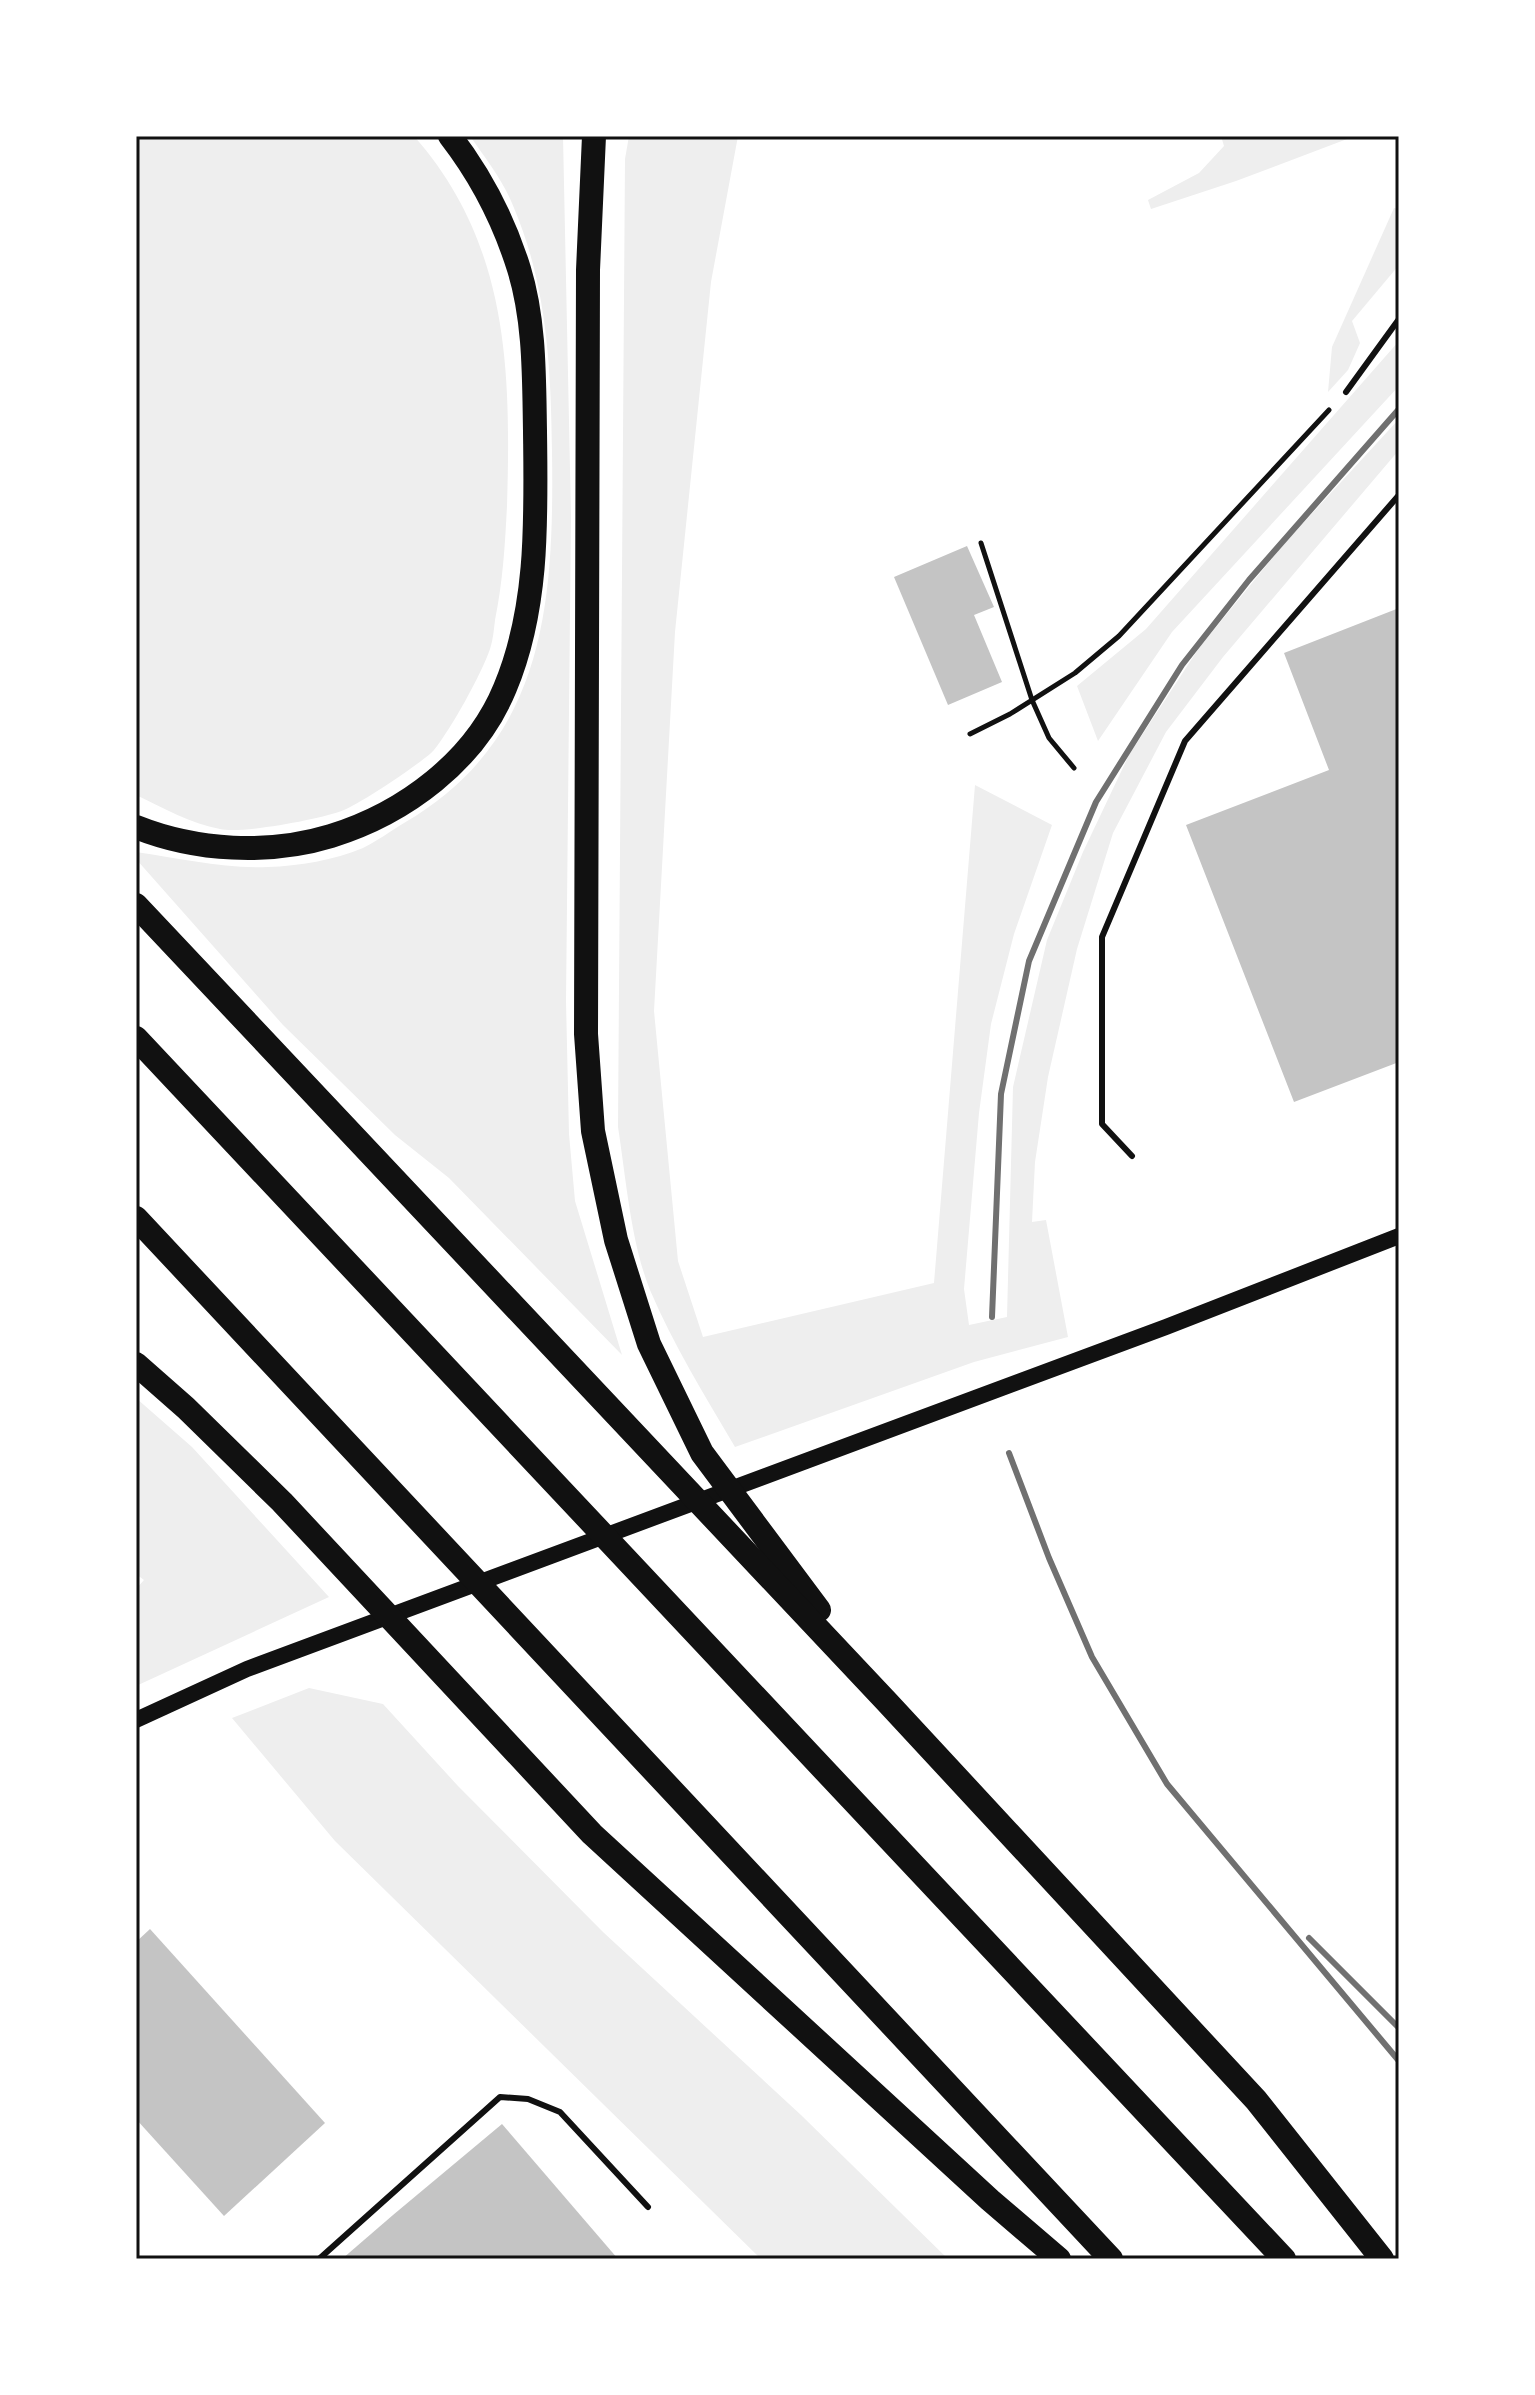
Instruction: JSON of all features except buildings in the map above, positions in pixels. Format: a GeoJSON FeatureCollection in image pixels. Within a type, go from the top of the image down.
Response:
{"type":"FeatureCollection","features":[{"type":"Feature","properties":{"kind":"highway"},"geometry":{"type":"LineString","coordinates":[[136,827],[191,843],[237,847],[304,844],[344,832],[410,801],[437,779],[464,752],[505,689],[528,606],[533,561],[535,414],[530,324],[520,273],[505,228],[479,178],[450,136]]}},
{"type":"Feature","properties":{"kind":"highway"},"geometry":{"type":"LineString","coordinates":[[594,136],[588,270],[586,1018],[593,1131],[616,1240],[649,1344],[702,1453],[887,1702]]}},
{"type":"Feature","properties":{"kind":"highway"},"geometry":{"type":"LineString","coordinates":[[136,905],[887,1702],[1256,2100],[1382,2259]]}},
{"type":"Feature","properties":{"kind":"highway"},"geometry":{"type":"LineString","coordinates":[[136,1038],[1284,2259]]}},
{"type":"Feature","properties":{"kind":"highway"},"geometry":{"type":"LineString","coordinates":[[136,1218],[1111,2259]]}},
{"type":"Feature","properties":{"kind":"highway"},"geometry":{"type":"LineString","coordinates":[[136,1364],[282,1502],[592,1834],[990,2200],[1059,2259]]}},
{"type":"Feature","properties":{"kind":"main road"},"geometry":{"type":"LineString","coordinates":[[136,1720],[247,1669],[1166,1327],[1399,1236]]}},
{"type":"Feature","properties":{"kind":"lane"},"geometry":{"type":"LineString","coordinates":[[1346,392],[1399,319]]}},
{"type":"Feature","properties":{"kind":"lane"},"geometry":{"type":"LineString","coordinates":[[1132,1156],[1102,1124],[1102,937],[1185,741],[1399,495]]}},
{"type":"Feature","properties":{"kind":"lane"},"geometry":{"type":"LineString","coordinates":[[319,2259],[500,2097],[528,2099],[560,2112],[648,2207]]}},
{"type":"Feature","properties":{"kind":"path"},"geometry":{"type":"LineString","coordinates":[[970,734],[1075,673],[1119,636],[1346,392]]}},
{"type":"Feature","properties":{"kind":"path"},"geometry":{"type":"LineString","coordinates":[[981,543],[1032,700],[1049,738],[1074,768]]}},
{"type":"Feature","properties":{"kind":"shaded area"},"geometry":{"type":"Polygon","coordinates":[[[136,136],[414,136],[445,177],[469,220],[486,265],[498,310],[508,406],[504,549],[491,646],[465,701],[434,750],[377,791],[333,814],[263,828],[220,829],[188,819],[136,795],[136,136]]]}},
{"type":"Feature","properties":{"kind":"shaded area"},"geometry":{"type":"Polygon","coordinates":[[[470,136],[563,136],[571,517],[566,1001],[569,1134],[575,1201],[622,1355],[449,1178],[395,1135],[283,1025],[136,859],[136,852],[218,865],[268,867],[316,862],[363,848],[451,789],[488,751],[514,708],[532,662],[544,612],[550,560],[552,451],[548,358],[540,297],[525,237],[505,189],[470,136]]]}},
{"type":"Feature","properties":{"kind":"shaded area"},"geometry":{"type":"Polygon","coordinates":[[[629,136],[738,136],[711,282],[675,632],[654,1011],[678,1261],[703,1337],[934,1283],[975,785],[1052,825],[1014,934],[991,1024],[979,1113],[964,1289],[969,1325],[1007,1317],[1013,1087],[1047,940],[1083,852],[1129,755],[1199,648],[1283,545],[1399,419],[1399,450],[1223,657],[1166,732],[1113,833],[1077,949],[1048,1077],[1035,1162],[1032,1222],[1046,1220],[1068,1337],[974,1362],[735,1447],[679,1350],[643,1272],[618,1127],[625,159],[629,136]]]}},
{"type":"Feature","properties":{"kind":"shaded area"},"geometry":{"type":"Polygon","coordinates":[[[1221,136],[1355,136],[1151,209],[1148,200],[1199,173],[1224,146],[1221,136]]]}},
{"type":"Feature","properties":{"kind":"shaded area"},"geometry":{"type":"Polygon","coordinates":[[[1394,208],[1399,209],[1399,265],[1352,321],[1360,343],[1348,370],[1328,392],[1332,347],[1394,208]]]}},
{"type":"Feature","properties":{"kind":"shaded area"},"geometry":{"type":"Polygon","coordinates":[[[1399,341],[1399,386],[1172,632],[1098,741],[1077,686],[1146,629],[1399,341]]]}},
{"type":"Feature","properties":{"kind":"shaded area"},"geometry":{"type":"Polygon","coordinates":[[[136,1398],[192,1447],[329,1597],[136,1686],[136,1589],[144,1580],[136,1574],[136,1398]]]}},
{"type":"Feature","properties":{"kind":"shaded area"},"geometry":{"type":"Polygon","coordinates":[[[309,1688],[383,1704],[458,1786],[603,1932],[801,2115],[948,2259],[761,2259],[335,1841],[232,1718],[309,1688]]]}},
{"type":"Feature","properties":{"kind":"railway"},"geometry":{"type":"LineString","coordinates":[[992,1317],[1001,1094],[1029,961],[1096,802],[1182,665],[1249,580],[1399,409]]}},
{"type":"Feature","properties":{"kind":"railway"},"geometry":{"type":"LineString","coordinates":[[1009,1453],[1049,1558],[1092,1657],[1167,1784],[1399,2061]]}},
{"type":"Feature","properties":{"kind":"railway"},"geometry":{"type":"LineString","coordinates":[[1309,1938],[1399,2028]]}}]}
